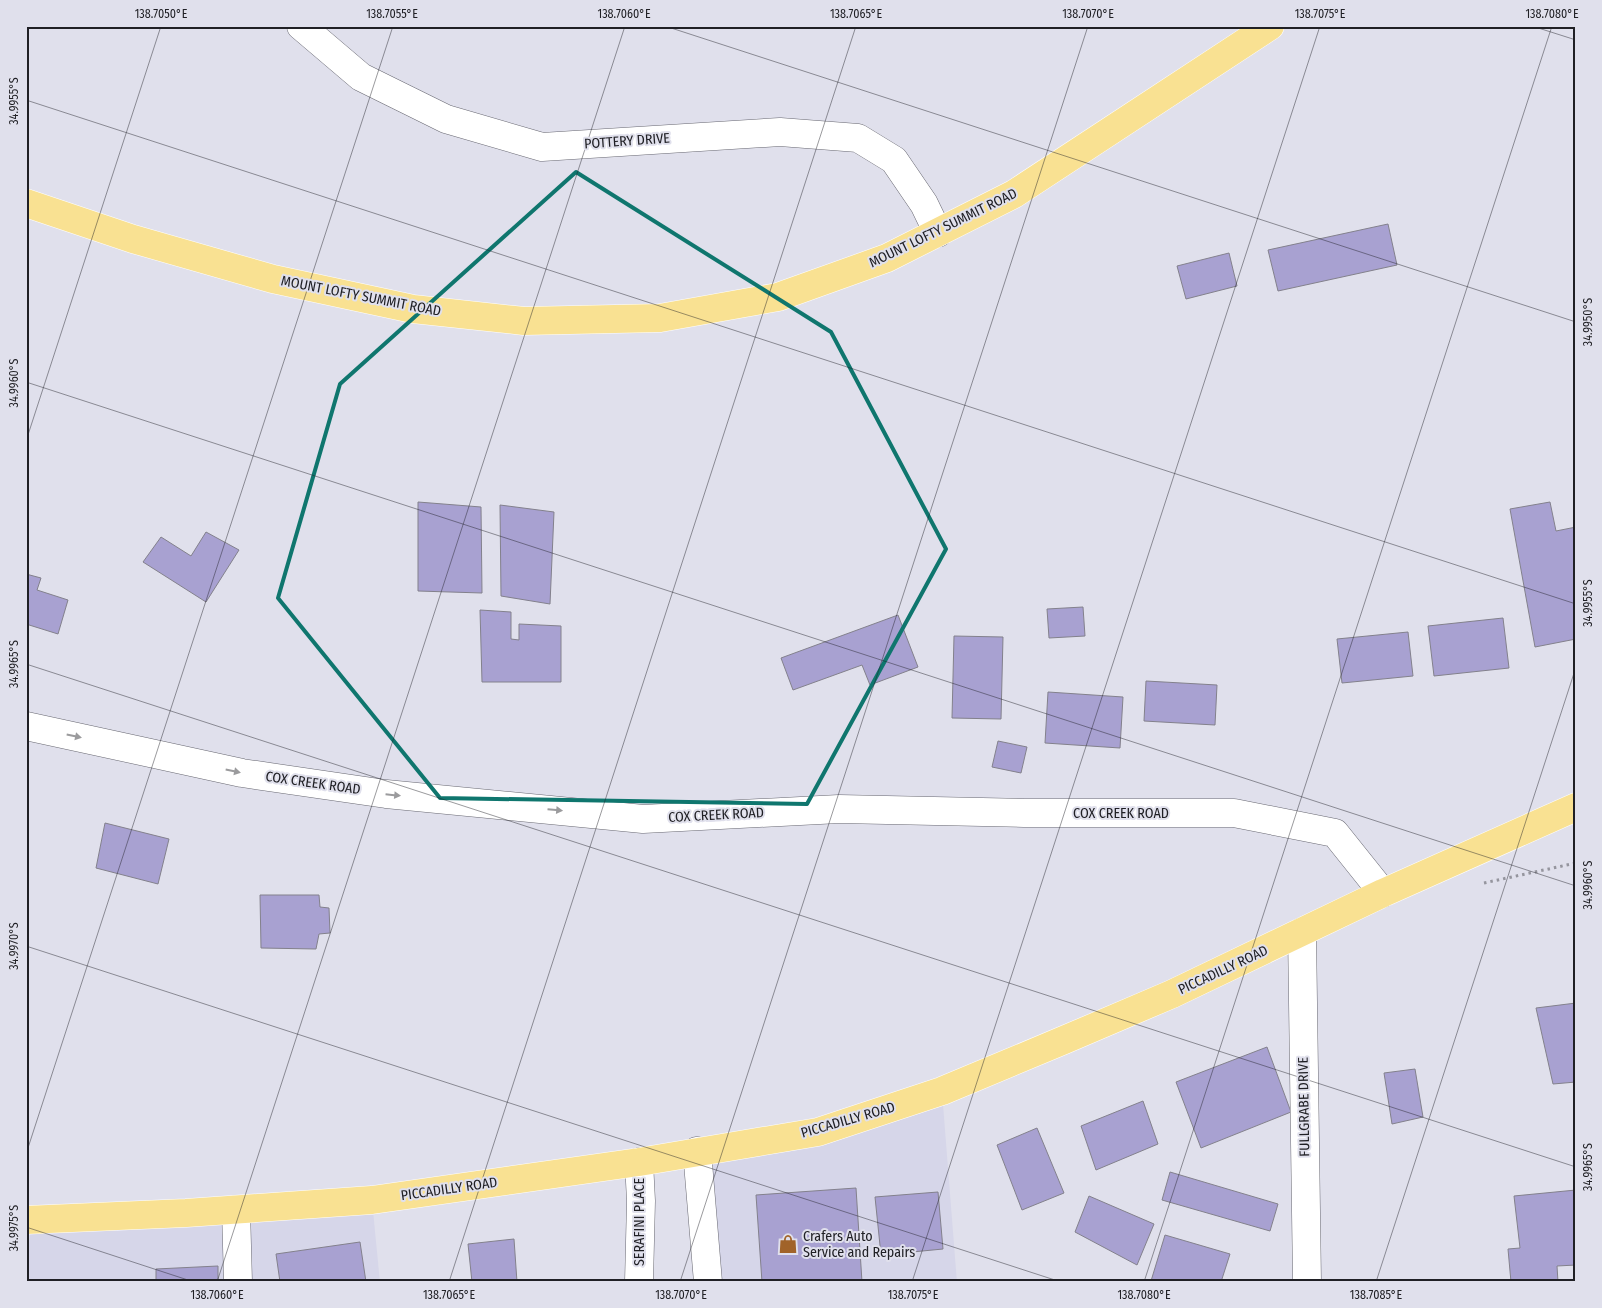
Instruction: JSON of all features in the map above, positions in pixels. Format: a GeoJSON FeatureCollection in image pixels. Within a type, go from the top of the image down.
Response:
{"type":"FeatureCollection","features":[{"type":"Feature","properties":{"kind":"main road","name":"MOUNT LOFTY SUMMIT ROAD"},"geometry":{"type":"LineString","coordinates":[[26,217],[133,240],[273,279],[413,309],[524,321],[660,318],[778,297],[887,258],[1014,194],[1270,26]]}},
{"type":"Feature","properties":{"kind":"main road","name":"MOUNT LOFTY SUMMIT ROAD"},"geometry":{"type":"LineString","coordinates":[[26,203],[133,240]]}},
{"type":"Feature","properties":{"kind":"main road","name":"PICCADILLY ROAD"},"geometry":{"type":"LineString","coordinates":[[28,1220],[236,1210],[372,1200],[639,1162],[818,1132],[942,1091],[1172,994],[1383,893],[1576,807]]}},
{"type":"Feature","properties":{"kind":"street","name":"POTTERY DRIVE"},"geometry":{"type":"LineString","coordinates":[[301,26],[361,77],[446,119],[542,147],[780,132],[858,138],[894,160],[924,204],[938,233]]}},
{"type":"Feature","properties":{"kind":"street","name":"COX CREEK ROAD"},"geometry":{"type":"LineString","coordinates":[[26,726],[261,776],[386,794],[643,818],[839,809],[1024,813],[1234,814],[1335,833],[1383,893]]}},
{"type":"Feature","properties":{"kind":"street","name":"FULLGRABE DRIVE"},"geometry":{"type":"LineString","coordinates":[[1302,932],[1307,1282]]}},
{"type":"Feature","properties":{"kind":"street"},"geometry":{"type":"LineString","coordinates":[[697,1151],[708,1282]]}},
{"type":"Feature","properties":{"kind":"street","name":"SERAFINI PLACE"},"geometry":{"type":"LineString","coordinates":[[639,1162],[641,1201],[639,1282]]}},
{"type":"Feature","properties":{"kind":"street"},"geometry":{"type":"LineString","coordinates":[[236,1210],[238,1282]]}},
{"type":"Feature","properties":{"kind":"highlighted area"},"geometry":{"type":"Polygon","coordinates":[[[576,172],[831,332],[946,549],[807,804],[440,798],[278,598],[340,384],[576,172]]]}},
{"type":"Feature","properties":{"kind":"shaded area"},"geometry":{"type":"Polygon","coordinates":[[[942,1091],[957,1282],[708,1282],[697,1151],[942,1091]]]}},
{"type":"Feature","properties":{"kind":"shaded area"},"geometry":{"type":"Polygon","coordinates":[[[372,1200],[380,1282],[26,1282],[26,1266],[32,1220],[372,1200]]]}},
{"type":"Feature","properties":{"kind":"building"},"geometry":{"type":"Polygon","coordinates":[[[1388,224],[1397,265],[1278,291],[1268,250],[1388,224]]]}},
{"type":"Feature","properties":{"kind":"building"},"geometry":{"type":"Polygon","coordinates":[[[1229,253],[1237,286],[1186,299],[1177,266],[1229,253]]]}},
{"type":"Feature","properties":{"kind":"building"},"geometry":{"type":"Polygon","coordinates":[[[418,502],[481,507],[482,593],[418,591],[418,502]]]}},
{"type":"Feature","properties":{"kind":"building"},"geometry":{"type":"Polygon","coordinates":[[[1550,502],[1556,531],[1576,527],[1576,639],[1535,647],[1510,509],[1550,502]]]}},
{"type":"Feature","properties":{"kind":"building"},"geometry":{"type":"Polygon","coordinates":[[[500,505],[554,512],[550,604],[501,596],[500,505]]]}},
{"type":"Feature","properties":{"kind":"building"},"geometry":{"type":"Polygon","coordinates":[[[206,532],[239,550],[206,602],[143,562],[161,537],[191,556],[206,532]]]}},
{"type":"Feature","properties":{"kind":"building"},"geometry":{"type":"Polygon","coordinates":[[[26,574],[41,578],[37,590],[68,600],[58,634],[26,624],[26,574]]]}},
{"type":"Feature","properties":{"kind":"building"},"geometry":{"type":"Polygon","coordinates":[[[1083,607],[1085,636],[1049,638],[1047,609],[1083,607]]]}},
{"type":"Feature","properties":{"kind":"building"},"geometry":{"type":"Polygon","coordinates":[[[480,610],[511,612],[511,639],[519,640],[519,624],[561,626],[561,682],[482,682],[480,610]]]}},
{"type":"Feature","properties":{"kind":"building"},"geometry":{"type":"Polygon","coordinates":[[[898,615],[918,667],[870,685],[862,665],[793,690],[781,658],[898,615]]]}},
{"type":"Feature","properties":{"kind":"building"},"geometry":{"type":"Polygon","coordinates":[[[1503,618],[1509,668],[1434,676],[1428,626],[1503,618]]]}},
{"type":"Feature","properties":{"kind":"building"},"geometry":{"type":"Polygon","coordinates":[[[1408,632],[1413,676],[1342,683],[1337,639],[1408,632]]]}},
{"type":"Feature","properties":{"kind":"building"},"geometry":{"type":"Polygon","coordinates":[[[954,636],[1003,637],[1001,719],[952,718],[954,636]]]}},
{"type":"Feature","properties":{"kind":"building"},"geometry":{"type":"Polygon","coordinates":[[[1146,681],[1217,685],[1215,725],[1144,721],[1146,681]]]}},
{"type":"Feature","properties":{"kind":"building"},"geometry":{"type":"Polygon","coordinates":[[[1048,692],[1123,697],[1120,748],[1045,743],[1048,692]]]}},
{"type":"Feature","properties":{"kind":"building"},"geometry":{"type":"Polygon","coordinates":[[[998,741],[1027,747],[1021,773],[992,767],[998,741]]]}},
{"type":"Feature","properties":{"kind":"building"},"geometry":{"type":"Polygon","coordinates":[[[105,823],[169,839],[158,884],[96,868],[105,823]]]}},
{"type":"Feature","properties":{"kind":"building"},"geometry":{"type":"Polygon","coordinates":[[[260,895],[319,895],[320,907],[329,908],[330,933],[319,934],[316,949],[261,948],[260,895]]]}},
{"type":"Feature","properties":{"kind":"building"},"geometry":{"type":"Polygon","coordinates":[[[1576,1003],[1576,1082],[1553,1084],[1536,1008],[1576,1003]]]}},
{"type":"Feature","properties":{"kind":"building"},"geometry":{"type":"Polygon","coordinates":[[[1267,1047],[1291,1112],[1201,1148],[1176,1082],[1267,1047]]]}},
{"type":"Feature","properties":{"kind":"building"},"geometry":{"type":"Polygon","coordinates":[[[1415,1069],[1423,1117],[1392,1124],[1384,1073],[1415,1069]]]}},
{"type":"Feature","properties":{"kind":"building"},"geometry":{"type":"Polygon","coordinates":[[[1143,1101],[1158,1144],[1096,1170],[1081,1126],[1143,1101]]]}},
{"type":"Feature","properties":{"kind":"building"},"geometry":{"type":"Polygon","coordinates":[[[1037,1128],[1064,1193],[1022,1210],[997,1145],[1037,1128]]]}},
{"type":"Feature","properties":{"kind":"building"},"geometry":{"type":"Polygon","coordinates":[[[1170,1172],[1278,1204],[1270,1231],[1162,1200],[1170,1172]]]}},
{"type":"Feature","properties":{"kind":"building"},"geometry":{"type":"Polygon","coordinates":[[[856,1188],[862,1282],[762,1282],[756,1195],[856,1188]]]}},
{"type":"Feature","properties":{"kind":"building"},"geometry":{"type":"Polygon","coordinates":[[[1576,1190],[1576,1265],[1557,1266],[1558,1282],[1511,1282],[1508,1249],[1520,1248],[1514,1196],[1576,1190]]]}},
{"type":"Feature","properties":{"kind":"building"},"geometry":{"type":"Polygon","coordinates":[[[938,1192],[943,1249],[881,1255],[875,1197],[938,1192]]]}},
{"type":"Feature","properties":{"kind":"building"},"geometry":{"type":"Polygon","coordinates":[[[1089,1196],[1154,1224],[1137,1265],[1075,1232],[1089,1196]]]}},
{"type":"Feature","properties":{"kind":"building"},"geometry":{"type":"Polygon","coordinates":[[[1165,1235],[1230,1254],[1221,1282],[1151,1281],[1165,1235]]]}},
{"type":"Feature","properties":{"kind":"building"},"geometry":{"type":"Polygon","coordinates":[[[514,1239],[517,1282],[472,1282],[468,1244],[514,1239]]]}},
{"type":"Feature","properties":{"kind":"building"},"geometry":{"type":"Polygon","coordinates":[[[360,1242],[366,1282],[280,1282],[276,1254],[360,1242]]]}},
{"type":"Feature","properties":{"kind":"building"},"geometry":{"type":"Polygon","coordinates":[[[218,1266],[218,1282],[156,1282],[156,1269],[218,1266]]]}},
{"type":"Feature","properties":{"kind":"place","name":"Crafers Auto Service and Repairs"},"geometry":{"type":"Point","coordinates":[788,1244]}}]}
